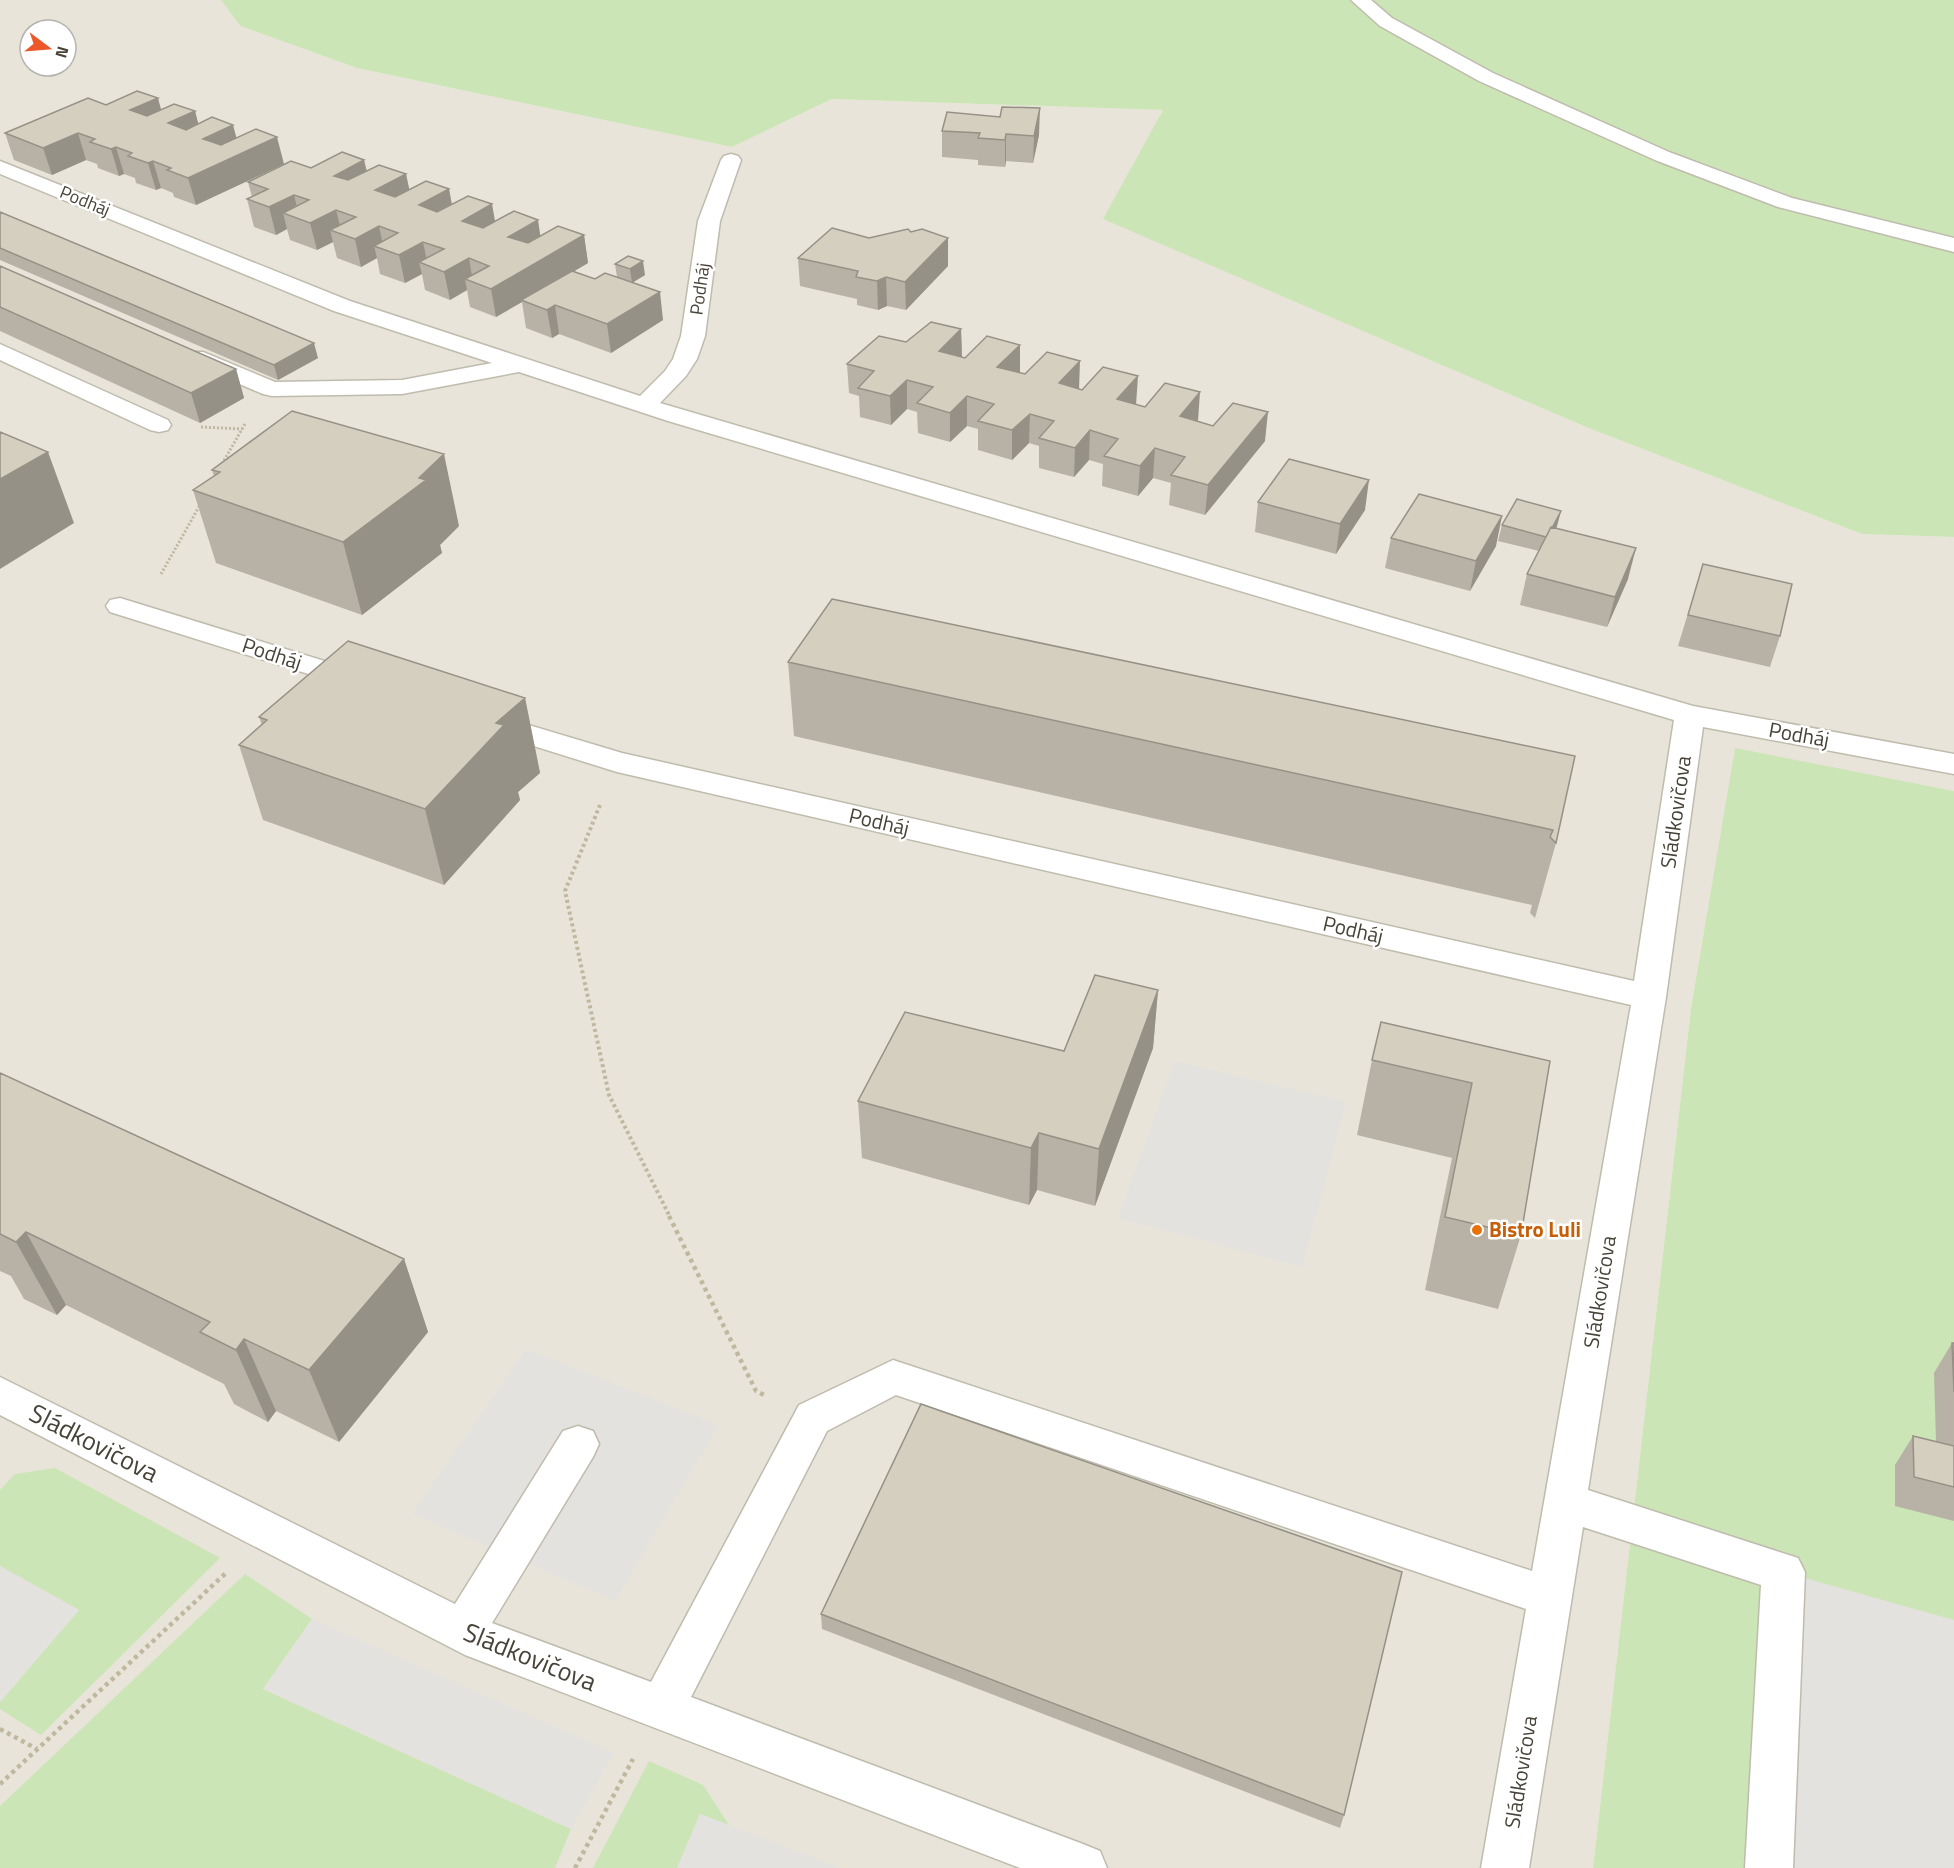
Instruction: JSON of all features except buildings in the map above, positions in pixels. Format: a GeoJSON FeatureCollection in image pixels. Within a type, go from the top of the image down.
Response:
{"type":"FeatureCollection","features":[{"type":"Feature","properties":{"kind":"street"},"geometry":{"type":"LineString","coordinates":[[1360,0],[1386,22],[1486,77],[1662,156],[1785,203],[1954,245]]}},
{"type":"Feature","properties":{"kind":"street","name":"Podháj"},"geometry":{"type":"LineString","coordinates":[[644,405],[674,376],[685,359],[693,336],[710,221],[731,160]]}},
{"type":"Feature","properties":{"kind":"street","name":"Podháj"},"geometry":{"type":"LineString","coordinates":[[0,167],[342,306],[644,405],[1690,715],[1954,764]]}},
{"type":"Feature","properties":{"kind":"street"},"geometry":{"type":"LineString","coordinates":[[174,348],[272,389],[402,387],[522,365]]}},
{"type":"Feature","properties":{"kind":"street"},"geometry":{"type":"LineString","coordinates":[[0,351],[159,425]]}},
{"type":"Feature","properties":{"kind":"street","name":"Podháj"},"geometry":{"type":"LineString","coordinates":[[120,606],[391,691]]}},
{"type":"Feature","properties":{"kind":"street","name":"Podháj"},"geometry":{"type":"LineString","coordinates":[[458,712],[616,762],[1649,997]]}},
{"type":"Feature","properties":{"kind":"street","name":"Sládkovičova"},"geometry":{"type":"LineString","coordinates":[[1505,1868],[1649,997],[1690,715]]}},
{"type":"Feature","properties":{"kind":"street"},"geometry":{"type":"LineString","coordinates":[[661,1709],[813,1418],[893,1377],[1550,1597]]}},
{"type":"Feature","properties":{"kind":"street","name":"Sládkovičova"},"geometry":{"type":"LineString","coordinates":[[0,1395],[481,1640],[1062,1864]]}},
{"type":"Feature","properties":{"kind":"street"},"geometry":{"type":"LineString","coordinates":[[464,1631],[578,1444]]}},
{"type":"Feature","properties":{"kind":"street"},"geometry":{"type":"LineString","coordinates":[[1566,1502],[1783,1572],[1769,1868]]}},
{"type":"Feature","properties":{"kind":"path"},"geometry":{"type":"LineString","coordinates":[[219,469],[245,424]]}},
{"type":"Feature","properties":{"kind":"path"},"geometry":{"type":"LineString","coordinates":[[157,581],[202,500]]}},
{"type":"Feature","properties":{"kind":"path"},"geometry":{"type":"LineString","coordinates":[[616,762],[565,891],[609,1095],[756,1391],[813,1418]]}},
{"type":"Feature","properties":{"kind":"path"},"geometry":{"type":"LineString","coordinates":[[0,1784],[269,1533]]}},
{"type":"Feature","properties":{"kind":"path"},"geometry":{"type":"LineString","coordinates":[[575,1868],[661,1709]]}},
{"type":"Feature","properties":{"kind":"path"},"geometry":{"type":"LineString","coordinates":[[0,1730],[38,1749]]}},
{"type":"Feature","properties":{"kind":"shaded area"},"geometry":{"type":"Polygon","coordinates":[[[0,0],[221,0],[240,26],[357,68],[732,147],[832,99],[1163,110],[1104,219],[1586,427],[1862,534],[1954,537],[1954,791],[1735,749],[1691,1008],[1593,1868],[0,1868],[0,0]]]}},
{"type":"Feature","properties":{"kind":"shaded area"},"geometry":{"type":"Polygon","coordinates":[[[1175,1061],[1346,1102],[1302,1267],[1118,1218],[1175,1061]]]}},
{"type":"Feature","properties":{"kind":"shaded area"},"geometry":{"type":"Polygon","coordinates":[[[526,1349],[719,1425],[615,1601],[412,1514],[526,1349]]]}},
{"type":"Feature","properties":{"kind":"shaded area"},"geometry":{"type":"Polygon","coordinates":[[[0,1566],[79,1610],[0,1702],[0,1566]]]}},
{"type":"Feature","properties":{"kind":"shaded area"},"geometry":{"type":"Polygon","coordinates":[[[1783,1572],[1954,1620],[1954,1868],[1769,1868],[1783,1572]]]}},
{"type":"Feature","properties":{"kind":"shaded area"},"geometry":{"type":"Polygon","coordinates":[[[312,1619],[614,1753],[571,1829],[263,1689],[312,1619]]]}},
{"type":"Feature","properties":{"kind":"shaded area"},"geometry":{"type":"Polygon","coordinates":[[[700,1814],[729,1825],[840,1868],[677,1868],[700,1814]]]}},
{"type":"Feature","properties":{"kind":"green space"},"geometry":{"type":"Polygon","coordinates":[[[221,0],[1954,0],[1954,537],[1862,534],[1586,427],[1103,219],[1163,110],[832,99],[732,147],[357,68],[240,26],[221,0]]]}},
{"type":"Feature","properties":{"kind":"green space"},"geometry":{"type":"Polygon","coordinates":[[[1735,748],[1954,791],[1954,1868],[1593,1868],[1691,1008],[1735,748]]]}},
{"type":"Feature","properties":{"kind":"green space"},"geometry":{"type":"Polygon","coordinates":[[[55,1468],[220,1558],[41,1735],[0,1709],[0,1702],[79,1610],[0,1566],[0,1490],[15,1474],[55,1468]]]}},
{"type":"Feature","properties":{"kind":"green space"},"geometry":{"type":"Polygon","coordinates":[[[245,1574],[312,1619],[263,1689],[571,1829],[555,1868],[0,1868],[0,1806],[245,1574]]]}},
{"type":"Feature","properties":{"kind":"green space"},"geometry":{"type":"Polygon","coordinates":[[[649,1761],[703,1785],[729,1825],[700,1814],[677,1868],[593,1868],[649,1761]]]}},
{"type":"Feature","properties":{"kind":"place","name":"Bistro Luli"},"geometry":{"type":"Point","coordinates":[1477,1230]}}]}
